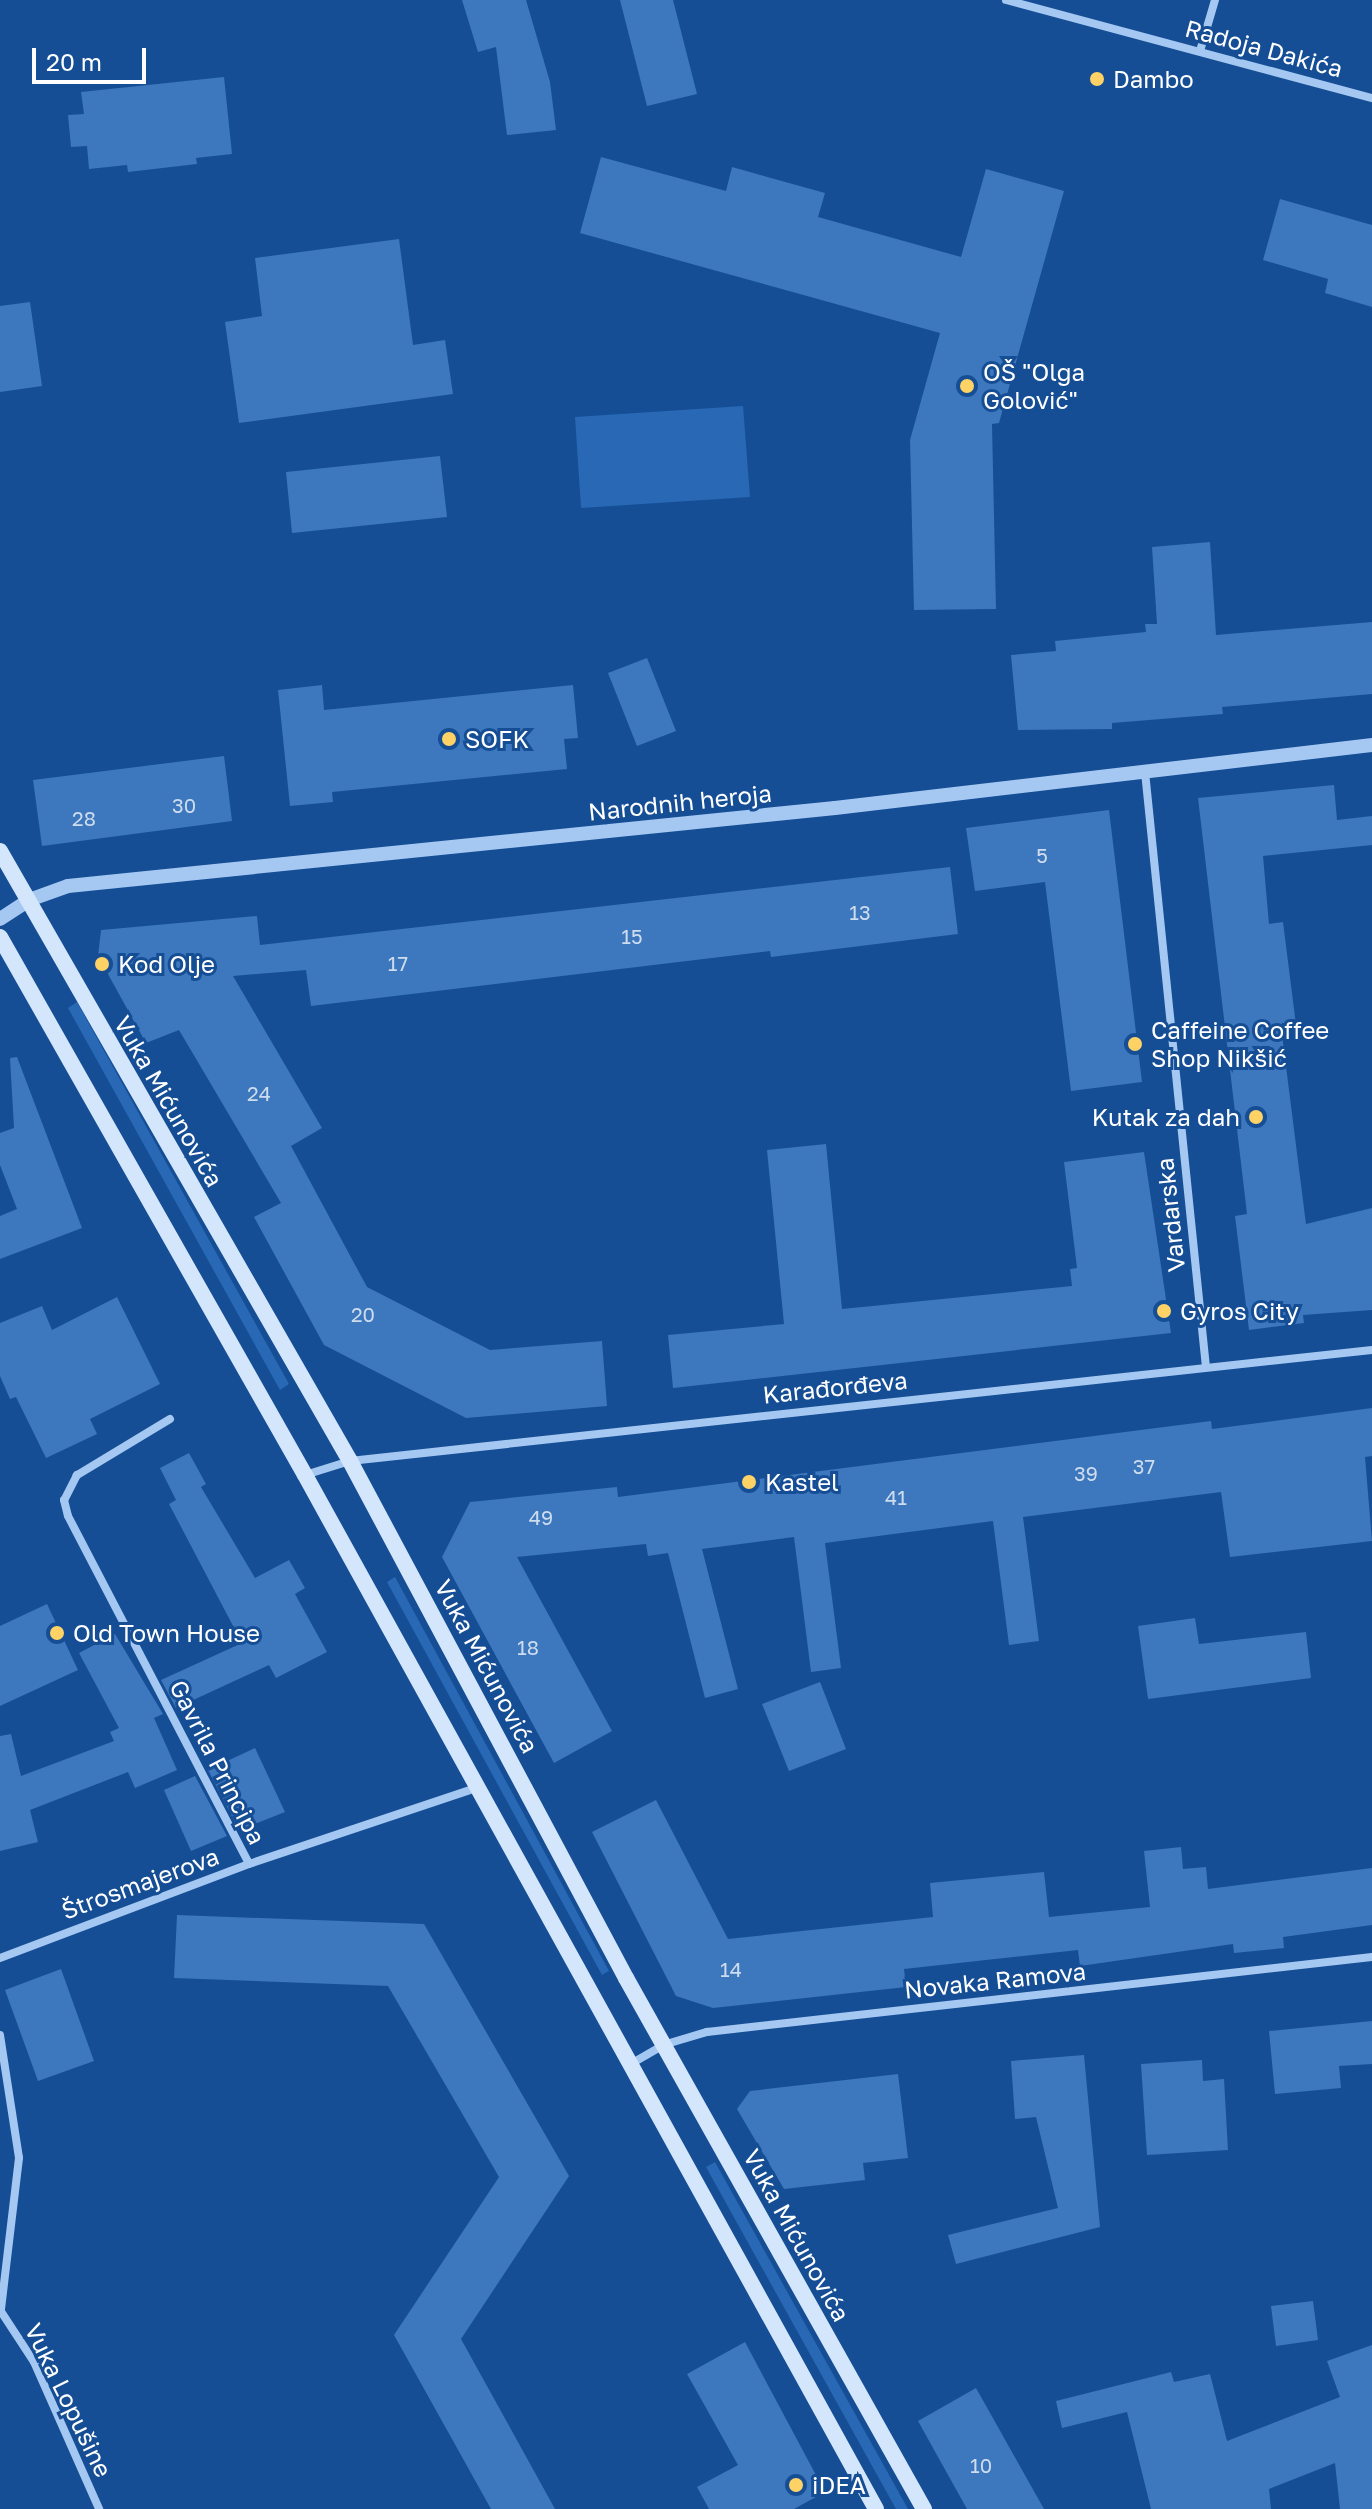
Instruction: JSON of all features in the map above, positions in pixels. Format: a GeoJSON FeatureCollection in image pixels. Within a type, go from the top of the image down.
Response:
{"type":"FeatureCollection","features":[{"type":"Feature","properties":{"kind":"main road","name":"Vuka Mićunovića"},"geometry":{"type":"LineString","coordinates":[[0,851],[350,1461],[663,2045],[924,2509]]}},
{"type":"Feature","properties":{"kind":"main road"},"geometry":{"type":"LineString","coordinates":[[0,937],[305,1475],[876,2509]]}},
{"type":"Feature","properties":{"kind":"street","name":"Radoja Dakića"},"geometry":{"type":"LineString","coordinates":[[1006,0],[1372,98]]}},
{"type":"Feature","properties":{"kind":"street"},"geometry":{"type":"LineString","coordinates":[[1200,51],[1215,0]]}},
{"type":"Feature","properties":{"kind":"street","name":"Narodnih heroja"},"geometry":{"type":"LineString","coordinates":[[0,919],[29,900],[68,886],[1145,772],[1372,745]]}},
{"type":"Feature","properties":{"kind":"street","name":"Vardarska"},"geometry":{"type":"LineString","coordinates":[[1145,772],[1206,1367]]}},
{"type":"Feature","properties":{"kind":"street","name":"Karađorđeva"},"geometry":{"type":"LineString","coordinates":[[305,1475],[350,1461],[1372,1350]]}},
{"type":"Feature","properties":{"kind":"street","name":"Gavrila Principa"},"geometry":{"type":"LineString","coordinates":[[170,1419],[77,1475],[64,1500],[68,1516],[249,1864]]}},
{"type":"Feature","properties":{"kind":"street","name":"Štrosmajerova"},"geometry":{"type":"LineString","coordinates":[[0,1958],[249,1864],[476,1788]]}},
{"type":"Feature","properties":{"kind":"street","name":"Novaka Ramova"},"geometry":{"type":"LineString","coordinates":[[629,2065],[663,2045],[707,2032],[1372,1957]]}},
{"type":"Feature","properties":{"kind":"street"},"geometry":{"type":"LineString","coordinates":[[0,2035],[19,2158],[1,2310]]}},
{"type":"Feature","properties":{"kind":"street","name":"Vuka Lopušine"},"geometry":{"type":"LineString","coordinates":[[1,2310],[34,2362],[99,2509]]}},
{"type":"Feature","properties":{"kind":"shaded area"},"geometry":{"type":"Polygon","coordinates":[[[743,406],[750,497],[581,508],[575,417],[743,406]]]}},
{"type":"Feature","properties":{"kind":"shaded area"},"geometry":{"type":"Polygon","coordinates":[[[77,1002],[289,1384],[280,1390],[68,1008],[77,1002]]]}},
{"type":"Feature","properties":{"kind":"shaded area"},"geometry":{"type":"Polygon","coordinates":[[[395,1577],[609,1971],[602,1975],[387,1582],[395,1577]]]}},
{"type":"Feature","properties":{"kind":"shaded area"},"geometry":{"type":"Polygon","coordinates":[[[715,2162],[908,2509],[896,2509],[706,2167],[715,2162]]]}},
{"type":"Feature","properties":{"kind":"building"},"geometry":{"type":"Polygon","coordinates":[[[462,0],[526,0],[550,82],[556,130],[507,135],[496,47],[478,52],[462,0]]]}},
{"type":"Feature","properties":{"kind":"building"},"geometry":{"type":"Polygon","coordinates":[[[620,0],[673,0],[697,94],[647,106],[620,0]]]}},
{"type":"Feature","properties":{"kind":"building"},"geometry":{"type":"Polygon","coordinates":[[[224,77],[232,154],[196,158],[197,164],[128,172],[127,165],[89,169],[87,146],[71,147],[68,115],[84,114],[81,92],[224,77]]]}},
{"type":"Feature","properties":{"kind":"building","name":"OŠ \"Olga Golović\""},"geometry":{"type":"Polygon","coordinates":[[[601,157],[726,191],[732,167],[825,193],[818,217],[961,257],[986,169],[1064,191],[999,423],[992,424],[996,609],[914,610],[910,440],[940,333],[580,233],[601,157]]]}},
{"type":"Feature","properties":{"kind":"building"},"geometry":{"type":"Polygon","coordinates":[[[1280,199],[1372,225],[1372,307],[1325,293],[1328,279],[1263,260],[1280,199]]]}},
{"type":"Feature","properties":{"kind":"building"},"geometry":{"type":"Polygon","coordinates":[[[399,239],[413,345],[445,340],[453,394],[239,423],[225,322],[262,316],[255,258],[399,239]]]}},
{"type":"Feature","properties":{"kind":"building"},"geometry":{"type":"Polygon","coordinates":[[[30,302],[42,386],[0,392],[0,306],[30,302]]]}},
{"type":"Feature","properties":{"kind":"building"},"geometry":{"type":"Polygon","coordinates":[[[440,456],[447,517],[292,533],[286,472],[440,456]]]}},
{"type":"Feature","properties":{"kind":"building"},"geometry":{"type":"Polygon","coordinates":[[[1210,542],[1216,635],[1372,622],[1372,694],[1222,707],[1223,714],[1112,723],[1112,729],[1018,730],[1011,655],[1056,651],[1055,641],[1146,632],[1145,624],[1157,624],[1152,547],[1210,542]]]}},
{"type":"Feature","properties":{"kind":"building"},"geometry":{"type":"Polygon","coordinates":[[[647,658],[676,731],[637,746],[608,673],[647,658]]]}},
{"type":"Feature","properties":{"kind":"building","name":"SOFK"},"geometry":{"type":"Polygon","coordinates":[[[322,685],[324,710],[573,685],[578,738],[564,739],[567,769],[332,792],[333,802],[290,806],[278,690],[322,685]]]}},
{"type":"Feature","properties":{"kind":"building"},"geometry":{"type":"Polygon","coordinates":[[[224,756],[232,821],[42,846],[33,780],[224,756]]]}},
{"type":"Feature","properties":{"kind":"building"},"geometry":{"type":"Polygon","coordinates":[[[1334,785],[1337,820],[1372,816],[1372,845],[1263,856],[1269,924],[1283,922],[1296,1025],[1281,1027],[1306,1224],[1372,1208],[1372,1310],[1303,1315],[1304,1323],[1249,1330],[1235,1216],[1247,1214],[1198,798],[1334,785]]]}},
{"type":"Feature","properties":{"kind":"building"},"geometry":{"type":"Polygon","coordinates":[[[1109,810],[1142,1082],[1071,1091],[1045,882],[975,891],[966,828],[1109,810]]]}},
{"type":"Feature","properties":{"kind":"building"},"geometry":{"type":"Polygon","coordinates":[[[950,867],[958,934],[771,957],[770,951],[311,1006],[306,970],[233,976],[322,1128],[291,1146],[367,1287],[490,1350],[602,1341],[607,1406],[466,1418],[324,1345],[254,1217],[281,1203],[179,1030],[146,1043],[98,956],[101,930],[257,916],[260,945],[950,867]]]}},
{"type":"Feature","properties":{"kind":"building"},"geometry":{"type":"Polygon","coordinates":[[[17,1057],[82,1228],[0,1259],[0,1216],[17,1209],[0,1165],[0,1133],[14,1128],[10,1058],[17,1057]]]}},
{"type":"Feature","properties":{"kind":"building"},"geometry":{"type":"Polygon","coordinates":[[[826,1144],[842,1309],[1072,1286],[1070,1269],[1077,1268],[1064,1162],[1144,1152],[1171,1333],[673,1388],[668,1335],[784,1324],[767,1150],[826,1144]]]}},
{"type":"Feature","properties":{"kind":"building"},"geometry":{"type":"Polygon","coordinates":[[[117,1297],[160,1384],[90,1419],[97,1434],[46,1458],[16,1397],[10,1399],[0,1376],[0,1323],[42,1306],[52,1330],[117,1297]]]}},
{"type":"Feature","properties":{"kind":"building"},"geometry":{"type":"Polygon","coordinates":[[[1372,1408],[1372,1456],[1365,1457],[1372,1541],[1230,1557],[1221,1492],[1023,1517],[1039,1641],[1009,1645],[993,1521],[825,1543],[841,1668],[811,1672],[794,1537],[702,1549],[738,1689],[705,1698],[668,1553],[648,1556],[646,1544],[517,1557],[612,1731],[554,1763],[442,1557],[470,1502],[617,1487],[618,1497],[1211,1421],[1212,1429],[1372,1408]]]}},
{"type":"Feature","properties":{"kind":"building"},"geometry":{"type":"Polygon","coordinates":[[[189,1453],[206,1484],[201,1487],[255,1578],[289,1560],[305,1588],[295,1594],[327,1652],[276,1678],[269,1665],[176,1708],[161,1680],[242,1643],[169,1504],[176,1500],[160,1468],[189,1453]]]}},
{"type":"Feature","properties":{"kind":"building"},"geometry":{"type":"Polygon","coordinates":[[[47,1604],[78,1670],[0,1706],[0,1626],[47,1604]]]}},
{"type":"Feature","properties":{"kind":"building"},"geometry":{"type":"Polygon","coordinates":[[[1195,1618],[1199,1644],[1306,1632],[1311,1678],[1148,1699],[1138,1626],[1195,1618]]]}},
{"type":"Feature","properties":{"kind":"building"},"geometry":{"type":"Polygon","coordinates":[[[115,1634],[163,1714],[154,1718],[177,1770],[135,1788],[128,1772],[30,1810],[38,1842],[0,1851],[0,1736],[11,1734],[21,1776],[114,1741],[110,1732],[119,1728],[79,1653],[115,1634]]]}},
{"type":"Feature","properties":{"kind":"building"},"geometry":{"type":"Polygon","coordinates":[[[820,1682],[846,1749],[789,1771],[762,1704],[820,1682]]]}},
{"type":"Feature","properties":{"kind":"building"},"geometry":{"type":"Polygon","coordinates":[[[255,1748],[285,1812],[239,1830],[208,1770],[255,1748]]]}},
{"type":"Feature","properties":{"kind":"building"},"geometry":{"type":"Polygon","coordinates":[[[195,1776],[227,1836],[191,1851],[164,1790],[195,1776]]]}},
{"type":"Feature","properties":{"kind":"building"},"geometry":{"type":"Polygon","coordinates":[[[656,1800],[728,1939],[933,1917],[930,1883],[1044,1872],[1049,1917],[1150,1907],[1144,1851],[1181,1847],[1183,1869],[1206,1867],[1208,1889],[1372,1868],[1372,1925],[1283,1937],[1284,1948],[1234,1953],[1233,1944],[1080,1966],[1078,1950],[904,1969],[906,1987],[713,2008],[676,1996],[592,1832],[656,1800]]]}},
{"type":"Feature","properties":{"kind":"building"},"geometry":{"type":"Polygon","coordinates":[[[177,1915],[424,1924],[569,2176],[461,2339],[555,2509],[491,2509],[394,2335],[499,2177],[388,1986],[174,1978],[177,1915]]]}},
{"type":"Feature","properties":{"kind":"building"},"geometry":{"type":"Polygon","coordinates":[[[61,1969],[94,2061],[38,2081],[5,1990],[61,1969]]]}},
{"type":"Feature","properties":{"kind":"building"},"geometry":{"type":"Polygon","coordinates":[[[1372,2021],[1372,2064],[1339,2066],[1341,2088],[1275,2094],[1269,2031],[1372,2021]]]}},
{"type":"Feature","properties":{"kind":"building"},"geometry":{"type":"Polygon","coordinates":[[[1084,2055],[1100,2227],[956,2264],[948,2235],[1058,2208],[1036,2117],[1015,2119],[1011,2061],[1084,2055]]]}},
{"type":"Feature","properties":{"kind":"building"},"geometry":{"type":"Polygon","coordinates":[[[1202,2060],[1203,2081],[1224,2079],[1228,2150],[1147,2155],[1141,2064],[1202,2060]]]}},
{"type":"Feature","properties":{"kind":"building"},"geometry":{"type":"Polygon","coordinates":[[[898,2074],[908,2158],[863,2163],[865,2180],[784,2189],[737,2109],[750,2091],[898,2074]]]}},
{"type":"Feature","properties":{"kind":"building"},"geometry":{"type":"Polygon","coordinates":[[[1313,2301],[1318,2340],[1276,2346],[1271,2306],[1313,2301]]]}},
{"type":"Feature","properties":{"kind":"building"},"geometry":{"type":"Polygon","coordinates":[[[745,2342],[825,2492],[794,2509],[709,2509],[697,2487],[738,2465],[687,2374],[745,2342]]]}},
{"type":"Feature","properties":{"kind":"building"},"geometry":{"type":"Polygon","coordinates":[[[1372,2345],[1372,2509],[1340,2509],[1335,2463],[1269,2489],[1271,2509],[1151,2509],[1127,2412],[1062,2428],[1056,2401],[1171,2372],[1174,2382],[1210,2374],[1227,2441],[1340,2397],[1327,2361],[1372,2345]]]}},
{"type":"Feature","properties":{"kind":"building"},"geometry":{"type":"Polygon","coordinates":[[[976,2388],[1044,2509],[967,2509],[918,2421],[976,2388]]]}},
{"type":"Feature","properties":{"kind":"place","name":"Dambo"},"geometry":{"type":"Point","coordinates":[1097,79]}},
{"type":"Feature","properties":{"kind":"place","name":"OŠ \"Olga Golović\""},"geometry":{"type":"Point","coordinates":[967,386]}},
{"type":"Feature","properties":{"kind":"place","name":"SOFK"},"geometry":{"type":"Point","coordinates":[449,739]}},
{"type":"Feature","properties":{"kind":"place","name":"Kod Olje"},"geometry":{"type":"Point","coordinates":[102,964]}},
{"type":"Feature","properties":{"kind":"place","name":"Caffeine Coffee Shop Nikšić"},"geometry":{"type":"Point","coordinates":[1135,1044]}},
{"type":"Feature","properties":{"kind":"place","name":"Kutak za dah"},"geometry":{"type":"Point","coordinates":[1256,1117]}},
{"type":"Feature","properties":{"kind":"place","name":"Gyros City"},"geometry":{"type":"Point","coordinates":[1164,1311]}},
{"type":"Feature","properties":{"kind":"place","name":"Kastel"},"geometry":{"type":"Point","coordinates":[749,1482]}},
{"type":"Feature","properties":{"kind":"place","name":"Old Town House"},"geometry":{"type":"Point","coordinates":[57,1633]}},
{"type":"Feature","properties":{"kind":"place","name":"iDEA"},"geometry":{"type":"Point","coordinates":[796,2485]}}]}
